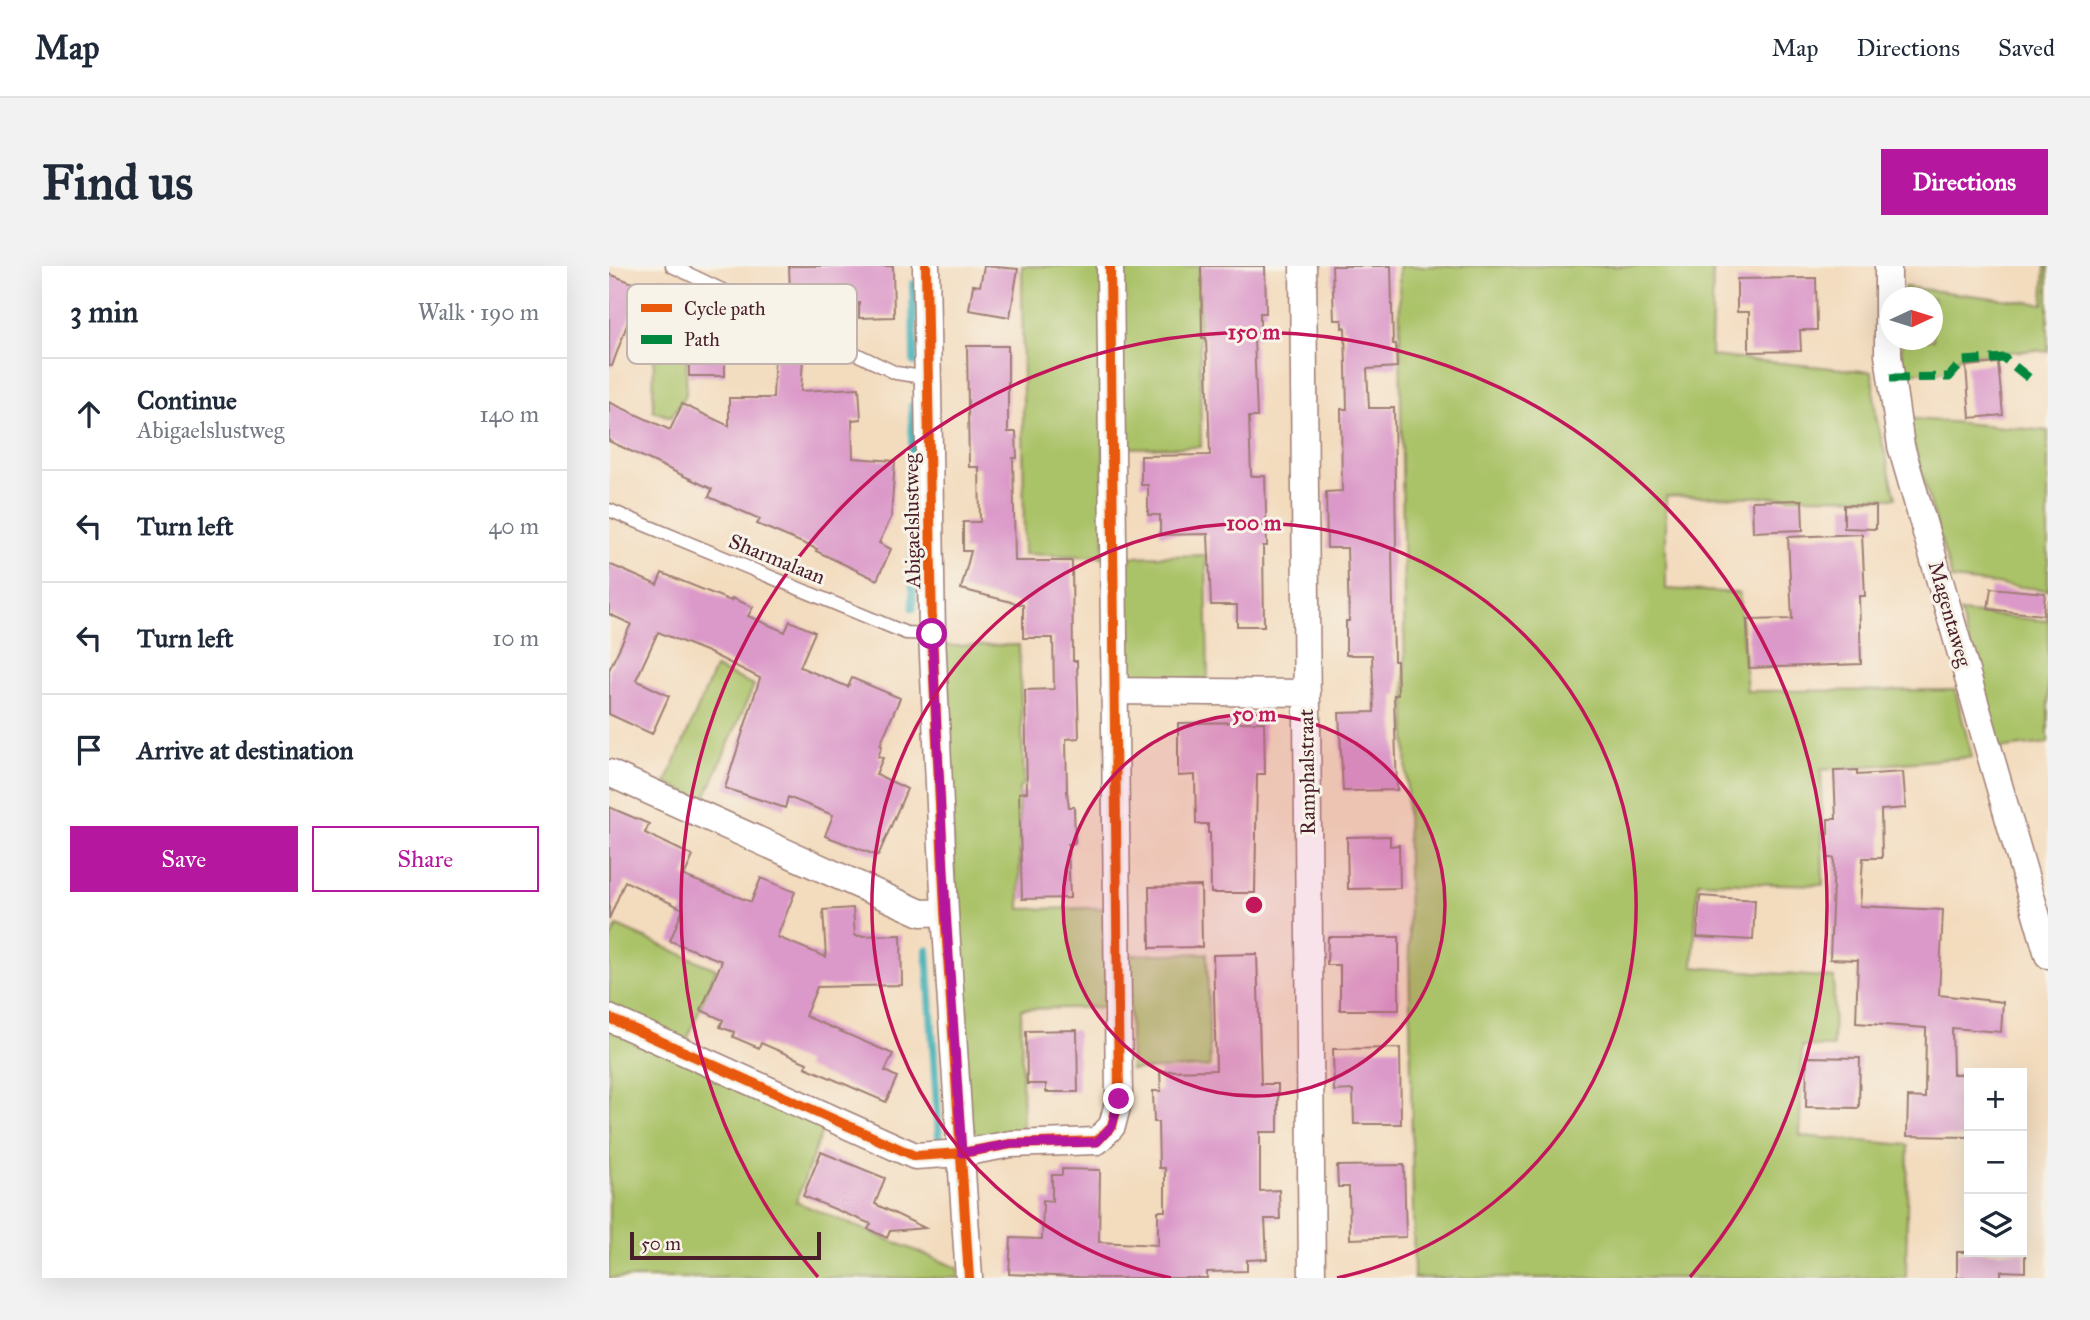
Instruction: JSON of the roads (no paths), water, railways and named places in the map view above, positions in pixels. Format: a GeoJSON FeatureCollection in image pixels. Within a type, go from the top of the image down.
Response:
{"type":"FeatureCollection","features":[{"type":"Feature","properties":{"kind":"street","name":"Abigaelslustweg"},"geometry":{"type":"LineString","coordinates":[[926,266],[932,634],[969,1278]]}},
{"type":"Feature","properties":{"kind":"street"},"geometry":{"type":"LineString","coordinates":[[609,1018],[915,1156],[962,1153],[1011,1144],[1097,1142],[1112,1126],[1119,1099],[1110,266]]}},
{"type":"Feature","properties":{"kind":"street","name":"Ramphalstraat"},"geometry":{"type":"LineString","coordinates":[[1303,266],[1312,1278]]}},
{"type":"Feature","properties":{"kind":"street","name":"Magentaweg"},"geometry":{"type":"LineString","coordinates":[[1888,266],[1888,355],[1901,446],[2048,955]]}},
{"type":"Feature","properties":{"kind":"street"},"geometry":{"type":"LineString","coordinates":[[1114,691],[1307,693]]}},
{"type":"Feature","properties":{"kind":"street"},"geometry":{"type":"LineString","coordinates":[[609,772],[921,913],[946,912]]}},
{"type":"Feature","properties":{"kind":"lane"},"geometry":{"type":"LineString","coordinates":[[672,266],[710,284]]}},
{"type":"Feature","properties":{"kind":"lane"},"geometry":{"type":"LineString","coordinates":[[857,354],[896,373],[929,379]]}},
{"type":"Feature","properties":{"kind":"lane","name":"Sharmalaan"},"geometry":{"type":"LineString","coordinates":[[609,510],[906,633],[932,634]]}},
{"type":"Feature","properties":{"kind":"waterway"},"geometry":{"type":"LineString","coordinates":[[913,284],[914,362]]}},
{"type":"Feature","properties":{"kind":"waterway"},"geometry":{"type":"LineString","coordinates":[[912,406],[913,608]]}},
{"type":"Feature","properties":{"kind":"waterway"},"geometry":{"type":"LineString","coordinates":[[927,950],[939,1139]]}}]}
